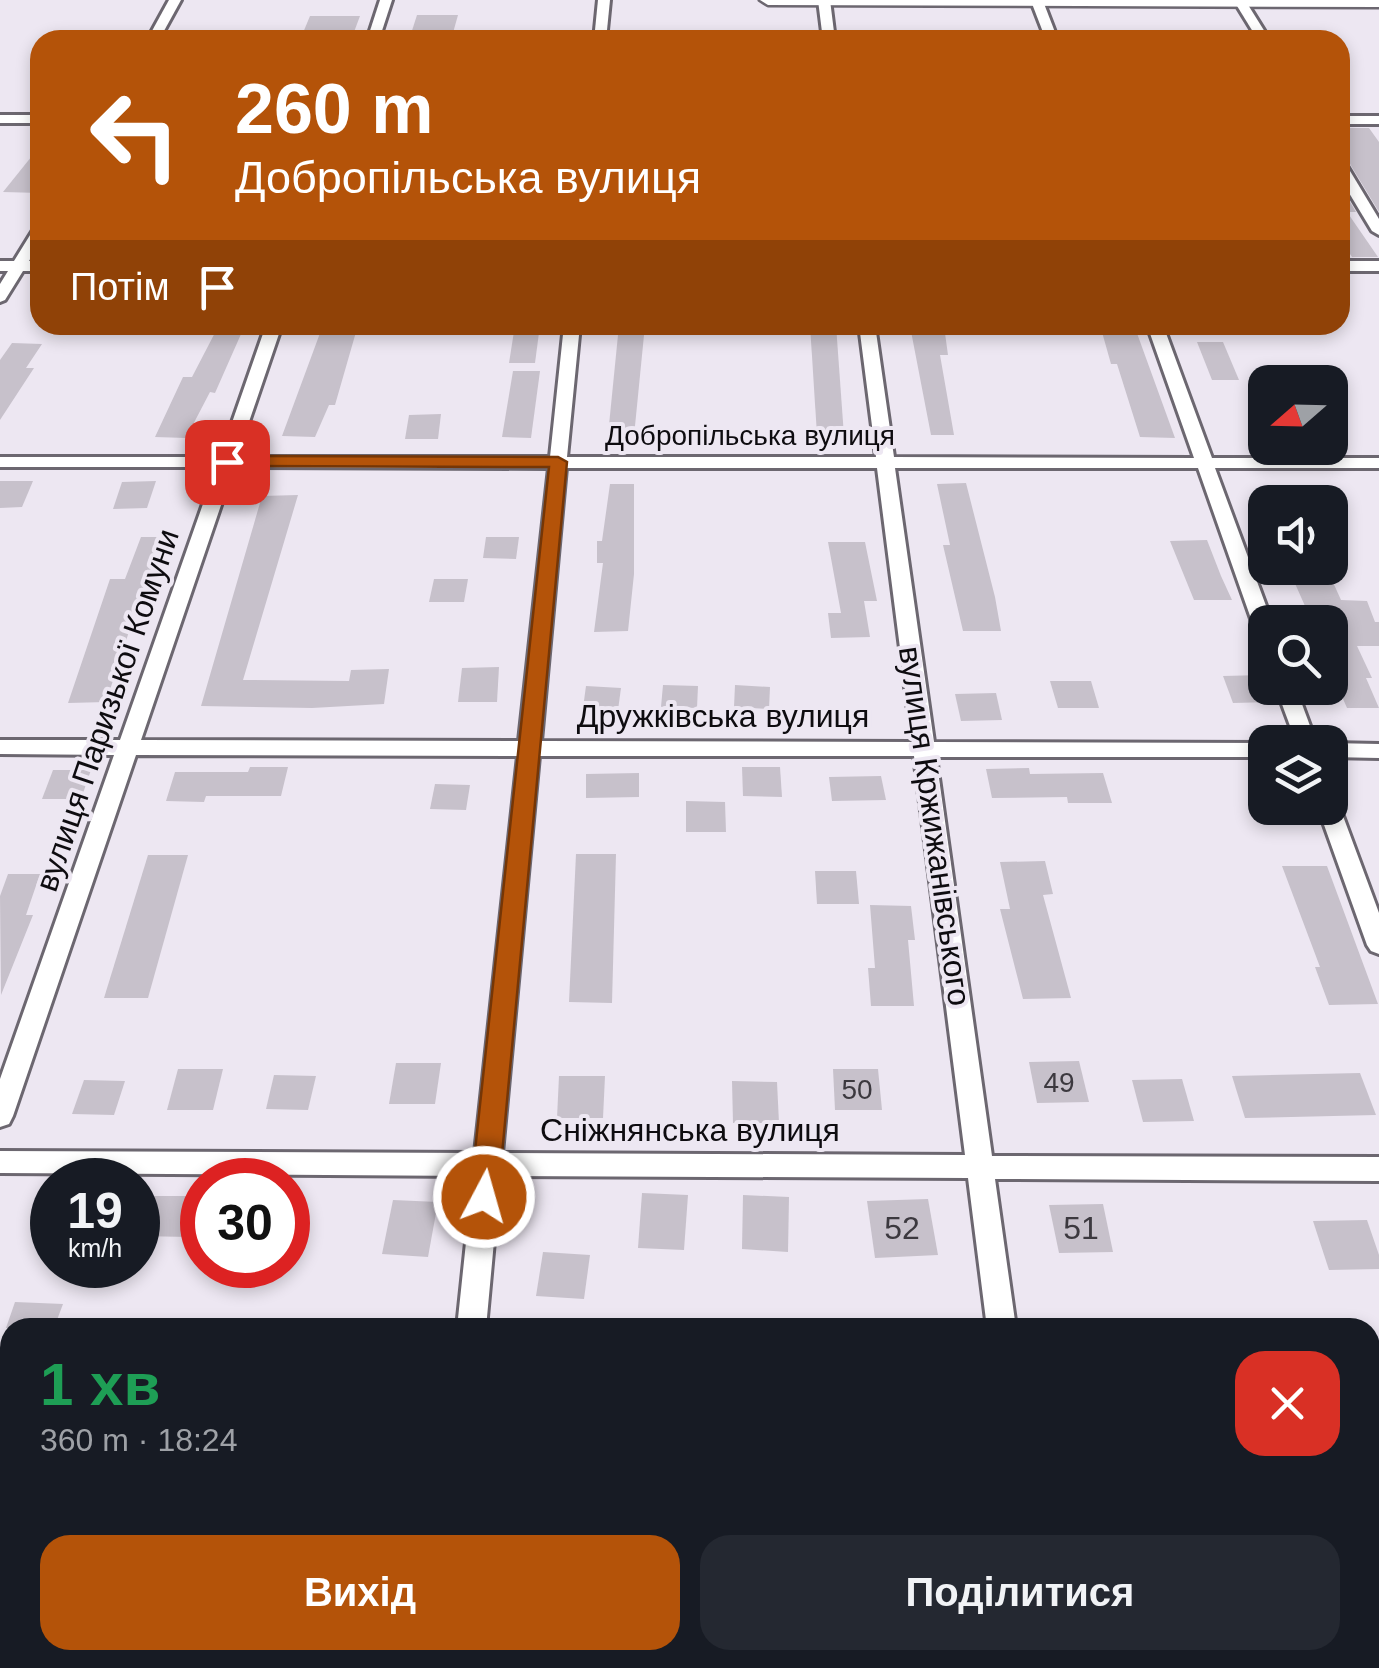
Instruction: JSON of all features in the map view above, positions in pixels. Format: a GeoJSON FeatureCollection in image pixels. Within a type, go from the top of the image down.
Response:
{"type":"FeatureCollection","features":[{"type":"Feature","properties":{"kind":"street"},"geometry":{"type":"LineString","coordinates":[[158,30],[175,0]]}},
{"type":"Feature","properties":{"kind":"street"},"geometry":{"type":"LineString","coordinates":[[376,30],[386,0]]}},
{"type":"Feature","properties":{"kind":"street"},"geometry":{"type":"LineString","coordinates":[[601,30],[604,0]]}},
{"type":"Feature","properties":{"kind":"street"},"geometry":{"type":"LineString","coordinates":[[768,0],[1379,2]]}},
{"type":"Feature","properties":{"kind":"street"},"geometry":{"type":"LineString","coordinates":[[824,0],[828,30]]}},
{"type":"Feature","properties":{"kind":"street"},"geometry":{"type":"LineString","coordinates":[[1037,1],[1048,30]]}},
{"type":"Feature","properties":{"kind":"street"},"geometry":{"type":"LineString","coordinates":[[1240,1],[1258,30]]}},
{"type":"Feature","properties":{"kind":"street"},"geometry":{"type":"LineString","coordinates":[[0,119],[30,119]]}},
{"type":"Feature","properties":{"kind":"street"},"geometry":{"type":"LineString","coordinates":[[1350,120],[1379,120]]}},
{"type":"Feature","properties":{"kind":"street"},"geometry":{"type":"LineString","coordinates":[[1350,183],[1379,231]]}},
{"type":"Feature","properties":{"kind":"street"},"geometry":{"type":"LineString","coordinates":[[0,297],[30,246]]}},
{"type":"Feature","properties":{"kind":"street"},"geometry":{"type":"LineString","coordinates":[[0,266],[30,266]]}},
{"type":"Feature","properties":{"kind":"street"},"geometry":{"type":"LineString","coordinates":[[1350,266],[1379,266]]}},
{"type":"Feature","properties":{"kind":"street","name":"вулиця Паризької Комуни"},"geometry":{"type":"LineString","coordinates":[[0,1116],[271,335]]}},
{"type":"Feature","properties":{"kind":"street"},"geometry":{"type":"LineString","coordinates":[[471,1318],[571,335]]}},
{"type":"Feature","properties":{"kind":"street","name":"вулиця Кржижанівського"},"geometry":{"type":"LineString","coordinates":[[869,335],[1001,1318]]}},
{"type":"Feature","properties":{"kind":"street"},"geometry":{"type":"LineString","coordinates":[[1159,335],[1256,605]]}},
{"type":"Feature","properties":{"kind":"street","name":"Добропільська вулиця"},"geometry":{"type":"LineString","coordinates":[[0,462],[1379,463]]}},
{"type":"Feature","properties":{"kind":"street","name":"Дружківська вулиця"},"geometry":{"type":"LineString","coordinates":[[0,747],[1248,750]]}},
{"type":"Feature","properties":{"kind":"street"},"geometry":{"type":"LineString","coordinates":[[1348,750],[1379,750]]}},
{"type":"Feature","properties":{"kind":"street"},"geometry":{"type":"LineString","coordinates":[[1335,825],[1379,945]]}},
{"type":"Feature","properties":{"kind":"street","name":"Сніжнянська вулиця"},"geometry":{"type":"LineString","coordinates":[[0,1162],[1379,1169]]}},
{"type":"Feature","properties":{"kind":"building"},"geometry":{"type":"Polygon","coordinates":[[[417,15],[458,15],[454,30],[412,30],[417,15]]]}},
{"type":"Feature","properties":{"kind":"building"},"geometry":{"type":"Polygon","coordinates":[[[310,16],[360,16],[355,30],[304,30],[310,16]]]}},
{"type":"Feature","properties":{"kind":"building"},"geometry":{"type":"Polygon","coordinates":[[[1350,128],[1369,128],[1379,142],[1379,212],[1350,164],[1350,128]]]}},
{"type":"Feature","properties":{"kind":"building"},"geometry":{"type":"Polygon","coordinates":[[[30,158],[30,193],[3,192],[30,158]]]}},
{"type":"Feature","properties":{"kind":"building"},"geometry":{"type":"Polygon","coordinates":[[[1350,216],[1378,257],[1350,254],[1350,216]]]}},
{"type":"Feature","properties":{"kind":"building"},"geometry":{"type":"Polygon","coordinates":[[[214,335],[241,335],[215,393],[210,392],[186,438],[155,437],[183,377],[192,377],[214,335]]]}},
{"type":"Feature","properties":{"kind":"building"},"geometry":{"type":"Polygon","coordinates":[[[319,335],[355,335],[335,405],[329,405],[315,437],[282,436],[319,335]]]}},
{"type":"Feature","properties":{"kind":"building"},"geometry":{"type":"Polygon","coordinates":[[[513,335],[539,335],[535,363],[509,363],[513,335]]]}},
{"type":"Feature","properties":{"kind":"building"},"geometry":{"type":"Polygon","coordinates":[[[618,335],[644,335],[634,436],[608,435],[618,335]]]}},
{"type":"Feature","properties":{"kind":"building"},"geometry":{"type":"Polygon","coordinates":[[[811,335],[837,335],[844,436],[817,435],[811,335]]]}},
{"type":"Feature","properties":{"kind":"building"},"geometry":{"type":"Polygon","coordinates":[[[912,335],[945,335],[948,355],[940,355],[954,435],[931,435],[912,335]]]}},
{"type":"Feature","properties":{"kind":"building"},"geometry":{"type":"Polygon","coordinates":[[[1103,335],[1138,335],[1175,438],[1140,437],[1117,364],[1111,364],[1103,335]]]}},
{"type":"Feature","properties":{"kind":"building"},"geometry":{"type":"Polygon","coordinates":[[[1197,342],[1223,342],[1239,380],[1212,380],[1197,342]]]}},
{"type":"Feature","properties":{"kind":"building"},"geometry":{"type":"Polygon","coordinates":[[[12,343],[42,344],[26,368],[34,368],[0,420],[0,360],[12,343]]]}},
{"type":"Feature","properties":{"kind":"building"},"geometry":{"type":"Polygon","coordinates":[[[513,371],[540,371],[531,438],[502,437],[513,371]]]}},
{"type":"Feature","properties":{"kind":"building"},"geometry":{"type":"Polygon","coordinates":[[[441,414],[438,439],[405,439],[409,415],[441,414]]]}},
{"type":"Feature","properties":{"kind":"building"},"geometry":{"type":"Polygon","coordinates":[[[0,481],[33,481],[22,507],[0,508],[0,481]]]}},
{"type":"Feature","properties":{"kind":"building"},"geometry":{"type":"Polygon","coordinates":[[[156,481],[147,508],[113,509],[122,482],[156,481]]]}},
{"type":"Feature","properties":{"kind":"building"},"geometry":{"type":"Polygon","coordinates":[[[966,483],[1001,631],[963,631],[943,545],[950,545],[937,484],[966,483]]]}},
{"type":"Feature","properties":{"kind":"building"},"geometry":{"type":"Polygon","coordinates":[[[610,484],[634,484],[634,574],[628,631],[594,632],[603,563],[597,563],[597,541],[602,541],[610,484]]]}},
{"type":"Feature","properties":{"kind":"building"},"geometry":{"type":"Polygon","coordinates":[[[298,495],[243,680],[349,681],[351,670],[389,669],[384,704],[312,708],[201,706],[262,496],[298,495]]]}},
{"type":"Feature","properties":{"kind":"building"},"geometry":{"type":"Polygon","coordinates":[[[141,537],[174,537],[152,600],[139,601],[106,702],[68,703],[110,579],[125,579],[141,537]]]}},
{"type":"Feature","properties":{"kind":"building"},"geometry":{"type":"Polygon","coordinates":[[[486,537],[519,537],[516,559],[483,558],[486,537]]]}},
{"type":"Feature","properties":{"kind":"building"},"geometry":{"type":"Polygon","coordinates":[[[1207,540],[1232,600],[1194,600],[1170,541],[1207,540]]]}},
{"type":"Feature","properties":{"kind":"building"},"geometry":{"type":"Polygon","coordinates":[[[828,542],[865,542],[877,601],[864,601],[870,637],[831,638],[828,613],[841,613],[828,542]]]}},
{"type":"Feature","properties":{"kind":"building"},"geometry":{"type":"Polygon","coordinates":[[[434,579],[468,579],[464,602],[429,602],[434,579]]]}},
{"type":"Feature","properties":{"kind":"building"},"geometry":{"type":"Polygon","coordinates":[[[1296,585],[1334,585],[1341,600],[1367,601],[1375,622],[1379,622],[1379,646],[1357,646],[1372,678],[1366,678],[1379,708],[1346,705],[1348,605],[1305,605],[1296,585]]]}},
{"type":"Feature","properties":{"kind":"building"},"geometry":{"type":"Polygon","coordinates":[[[499,667],[497,702],[458,702],[462,668],[499,667]]]}},
{"type":"Feature","properties":{"kind":"building"},"geometry":{"type":"Polygon","coordinates":[[[1248,675],[1248,703],[1233,703],[1223,676],[1248,675]]]}},
{"type":"Feature","properties":{"kind":"building"},"geometry":{"type":"Polygon","coordinates":[[[1050,681],[1091,681],[1099,708],[1058,708],[1050,681]]]}},
{"type":"Feature","properties":{"kind":"building"},"geometry":{"type":"Polygon","coordinates":[[[663,685],[698,686],[697,708],[661,707],[663,685]]]}},
{"type":"Feature","properties":{"kind":"building"},"geometry":{"type":"Polygon","coordinates":[[[735,685],[770,687],[769,709],[734,707],[735,685]]]}},
{"type":"Feature","properties":{"kind":"building"},"geometry":{"type":"Polygon","coordinates":[[[586,686],[621,688],[618,710],[583,708],[586,686]]]}},
{"type":"Feature","properties":{"kind":"building"},"geometry":{"type":"Polygon","coordinates":[[[996,693],[1002,720],[961,721],[955,694],[996,693]]]}},
{"type":"Feature","properties":{"kind":"building"},"geometry":{"type":"Polygon","coordinates":[[[250,767],[288,767],[281,796],[206,796],[204,802],[166,801],[175,772],[248,772],[250,767]]]}},
{"type":"Feature","properties":{"kind":"building"},"geometry":{"type":"Polygon","coordinates":[[[742,767],[780,767],[782,797],[743,796],[742,767]]]}},
{"type":"Feature","properties":{"kind":"building"},"geometry":{"type":"Polygon","coordinates":[[[1029,768],[1030,774],[1103,773],[1112,803],[1068,803],[1067,797],[992,798],[986,769],[1029,768]]]}},
{"type":"Feature","properties":{"kind":"building"},"geometry":{"type":"Polygon","coordinates":[[[53,770],[91,770],[81,799],[42,799],[53,770]]]}},
{"type":"Feature","properties":{"kind":"building"},"geometry":{"type":"Polygon","coordinates":[[[639,773],[639,797],[586,798],[586,774],[639,773]]]}},
{"type":"Feature","properties":{"kind":"building"},"geometry":{"type":"Polygon","coordinates":[[[881,776],[886,800],[832,801],[829,777],[881,776]]]}},
{"type":"Feature","properties":{"kind":"building"},"geometry":{"type":"Polygon","coordinates":[[[435,784],[470,785],[466,810],[430,809],[435,784]]]}},
{"type":"Feature","properties":{"kind":"building"},"geometry":{"type":"Polygon","coordinates":[[[686,801],[725,802],[726,832],[686,832],[686,801]]]}},
{"type":"Feature","properties":{"kind":"building"},"geometry":{"type":"Polygon","coordinates":[[[576,854],[616,854],[612,1003],[569,1002],[576,854]]]}},
{"type":"Feature","properties":{"kind":"building"},"geometry":{"type":"Polygon","coordinates":[[[148,855],[188,855],[148,998],[104,998],[148,855]]]}},
{"type":"Feature","properties":{"kind":"building"},"geometry":{"type":"Polygon","coordinates":[[[1045,861],[1053,894],[1043,895],[1071,998],[1023,999],[1000,909],[1010,909],[1000,862],[1045,861]]]}},
{"type":"Feature","properties":{"kind":"building"},"geometry":{"type":"Polygon","coordinates":[[[1282,866],[1327,866],[1378,1004],[1329,1005],[1315,967],[1320,967],[1282,866]]]}},
{"type":"Feature","properties":{"kind":"building"},"geometry":{"type":"Polygon","coordinates":[[[815,871],[856,871],[859,904],[817,904],[815,871]]]}},
{"type":"Feature","properties":{"kind":"building"},"geometry":{"type":"Polygon","coordinates":[[[8,874],[40,874],[26,915],[33,915],[1,995],[0,896],[8,874]]]}},
{"type":"Feature","properties":{"kind":"building"},"geometry":{"type":"Polygon","coordinates":[[[870,905],[911,906],[915,940],[908,940],[914,1006],[871,1006],[868,968],[875,968],[870,905]]]}},
{"type":"Feature","properties":{"kind":"building"},"geometry":{"type":"Polygon","coordinates":[[[1079,1061],[1089,1102],[1037,1103],[1029,1062],[1079,1061]]]}},
{"type":"Feature","properties":{"kind":"building"},"geometry":{"type":"Polygon","coordinates":[[[396,1063],[441,1063],[435,1104],[389,1104],[396,1063]]]}},
{"type":"Feature","properties":{"kind":"building"},"geometry":{"type":"Polygon","coordinates":[[[178,1069],[223,1069],[213,1110],[167,1110],[178,1069]]]}},
{"type":"Feature","properties":{"kind":"building"},"geometry":{"type":"Polygon","coordinates":[[[833,1069],[878,1069],[882,1110],[835,1110],[833,1069]]]}},
{"type":"Feature","properties":{"kind":"building"},"geometry":{"type":"Polygon","coordinates":[[[1360,1073],[1376,1115],[1245,1118],[1232,1076],[1360,1073]]]}},
{"type":"Feature","properties":{"kind":"building"},"geometry":{"type":"Polygon","coordinates":[[[274,1075],[316,1076],[308,1110],[266,1109],[274,1075]]]}},
{"type":"Feature","properties":{"kind":"building"},"geometry":{"type":"Polygon","coordinates":[[[559,1076],[605,1076],[603,1118],[557,1118],[559,1076]]]}},
{"type":"Feature","properties":{"kind":"building"},"geometry":{"type":"Polygon","coordinates":[[[1182,1079],[1194,1121],[1143,1122],[1132,1080],[1182,1079]]]}},
{"type":"Feature","properties":{"kind":"building"},"geometry":{"type":"Polygon","coordinates":[[[84,1080],[125,1081],[114,1115],[72,1114],[84,1080]]]}},
{"type":"Feature","properties":{"kind":"building"},"geometry":{"type":"Polygon","coordinates":[[[732,1081],[777,1082],[779,1123],[733,1123],[732,1081]]]}},
{"type":"Feature","properties":{"kind":"building"},"geometry":{"type":"Polygon","coordinates":[[[642,1193],[688,1195],[684,1250],[638,1248],[642,1193]]]}},
{"type":"Feature","properties":{"kind":"building"},"geometry":{"type":"Polygon","coordinates":[[[743,1195],[789,1197],[788,1252],[742,1249],[743,1195]]]}},
{"type":"Feature","properties":{"kind":"building"},"geometry":{"type":"Polygon","coordinates":[[[160,1196],[180,1196],[180,1237],[160,1236],[160,1196]]]}},
{"type":"Feature","properties":{"kind":"building"},"geometry":{"type":"Polygon","coordinates":[[[928,1199],[938,1255],[875,1258],[867,1201],[928,1199]]]}},
{"type":"Feature","properties":{"kind":"building"},"geometry":{"type":"Polygon","coordinates":[[[393,1200],[438,1202],[428,1257],[382,1254],[393,1200]]]}},
{"type":"Feature","properties":{"kind":"building"},"geometry":{"type":"Polygon","coordinates":[[[1103,1204],[1113,1252],[1059,1253],[1049,1205],[1103,1204]]]}},
{"type":"Feature","properties":{"kind":"building"},"geometry":{"type":"Polygon","coordinates":[[[1367,1220],[1379,1255],[1379,1269],[1329,1270],[1313,1221],[1367,1220]]]}},
{"type":"Feature","properties":{"kind":"building"},"geometry":{"type":"Polygon","coordinates":[[[543,1252],[590,1255],[584,1299],[536,1296],[543,1252]]]}},
{"type":"Feature","properties":{"kind":"building"},"geometry":{"type":"Polygon","coordinates":[[[15,1302],[63,1304],[58,1318],[9,1318],[15,1302]]]}},
{"type":"Feature","properties":{"kind":"route"},"geometry":{"type":"LineString","coordinates":[[227,462],[558,462],[484,1197]]}}]}
